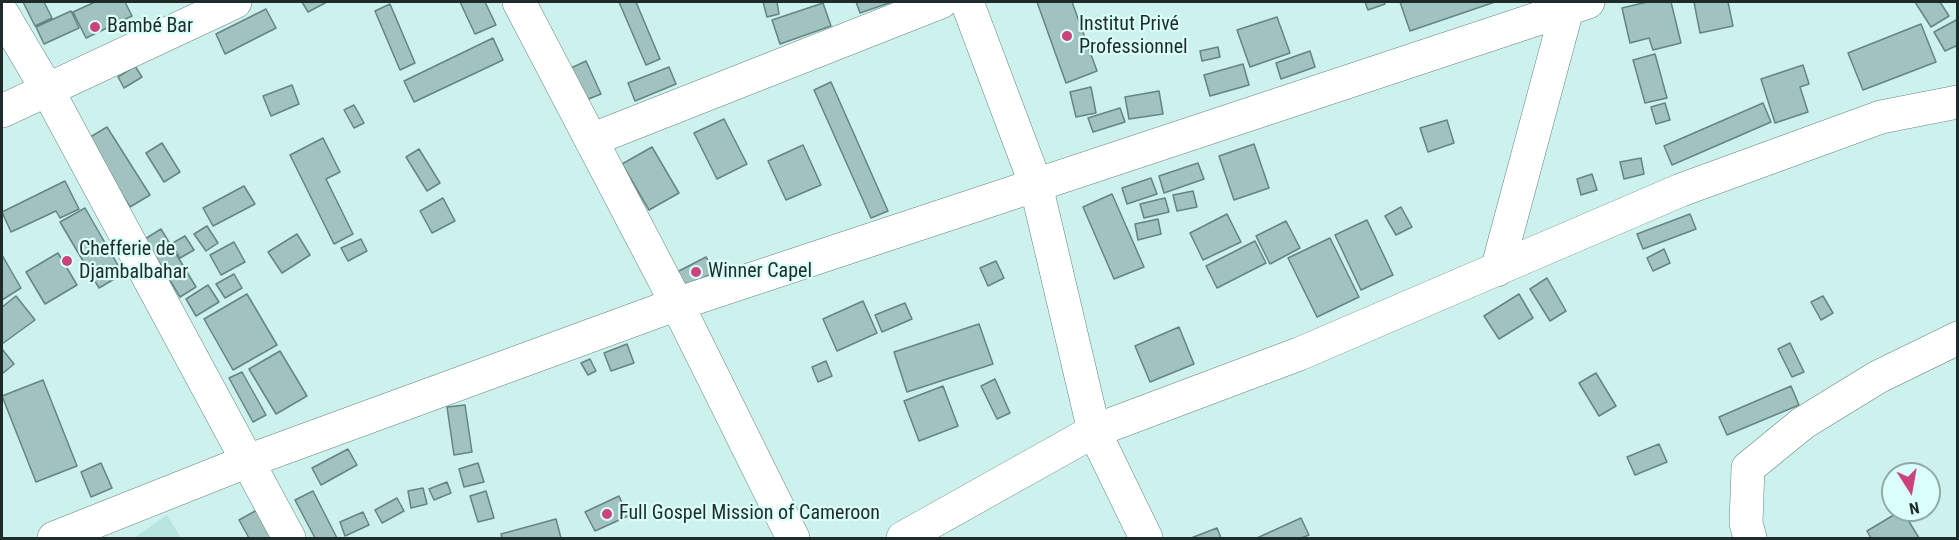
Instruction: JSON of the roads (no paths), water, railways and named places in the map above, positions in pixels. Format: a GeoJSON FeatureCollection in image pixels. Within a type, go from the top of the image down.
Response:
{"type":"FeatureCollection","features":[{"type":"Feature","properties":{"kind":"street"},"geometry":{"type":"LineString","coordinates":[[2,111],[235,2]]}},
{"type":"Feature","properties":{"kind":"street"},"geometry":{"type":"LineString","coordinates":[[519,2],[676,304],[793,538]]}},
{"type":"Feature","properties":{"kind":"street"},"geometry":{"type":"LineString","coordinates":[[591,140],[941,2]]}},
{"type":"Feature","properties":{"kind":"street"},"geometry":{"type":"LineString","coordinates":[[967,2],[1036,185],[1094,430],[1146,538]]}},
{"type":"Feature","properties":{"kind":"street"},"geometry":{"type":"LineString","coordinates":[[54,538],[248,461],[676,304],[1576,4]]}},
{"type":"Feature","properties":{"kind":"street"},"geometry":{"type":"LineString","coordinates":[[1497,270],[1576,4]]}},
{"type":"Feature","properties":{"kind":"street"},"geometry":{"type":"LineString","coordinates":[[2,13],[48,91],[289,538]]}},
{"type":"Feature","properties":{"kind":"street"},"geometry":{"type":"LineString","coordinates":[[903,538],[1094,430],[1299,354],[1681,190],[1881,117],[1958,102]]}},
{"type":"Feature","properties":{"kind":"street"},"geometry":{"type":"LineString","coordinates":[[1750,538],[1746,524],[1748,468],[1812,417],[1878,377],[1957,340]]}},
{"type":"Feature","properties":{"kind":"place","name":"Bambé Bar"},"geometry":{"type":"Point","coordinates":[95,27]}},
{"type":"Feature","properties":{"kind":"place","name":"Institut Privé Professionnel"},"geometry":{"type":"Point","coordinates":[1067,36]}},
{"type":"Feature","properties":{"kind":"place","name":"Chefferie de Djambalbahar"},"geometry":{"type":"Point","coordinates":[67,261]}},
{"type":"Feature","properties":{"kind":"place","name":"Winner Capel"},"geometry":{"type":"Point","coordinates":[696,272]}},
{"type":"Feature","properties":{"kind":"place","name":"Full Gospel Mission of Cameroon"},"geometry":{"type":"Point","coordinates":[607,514]}}]}
